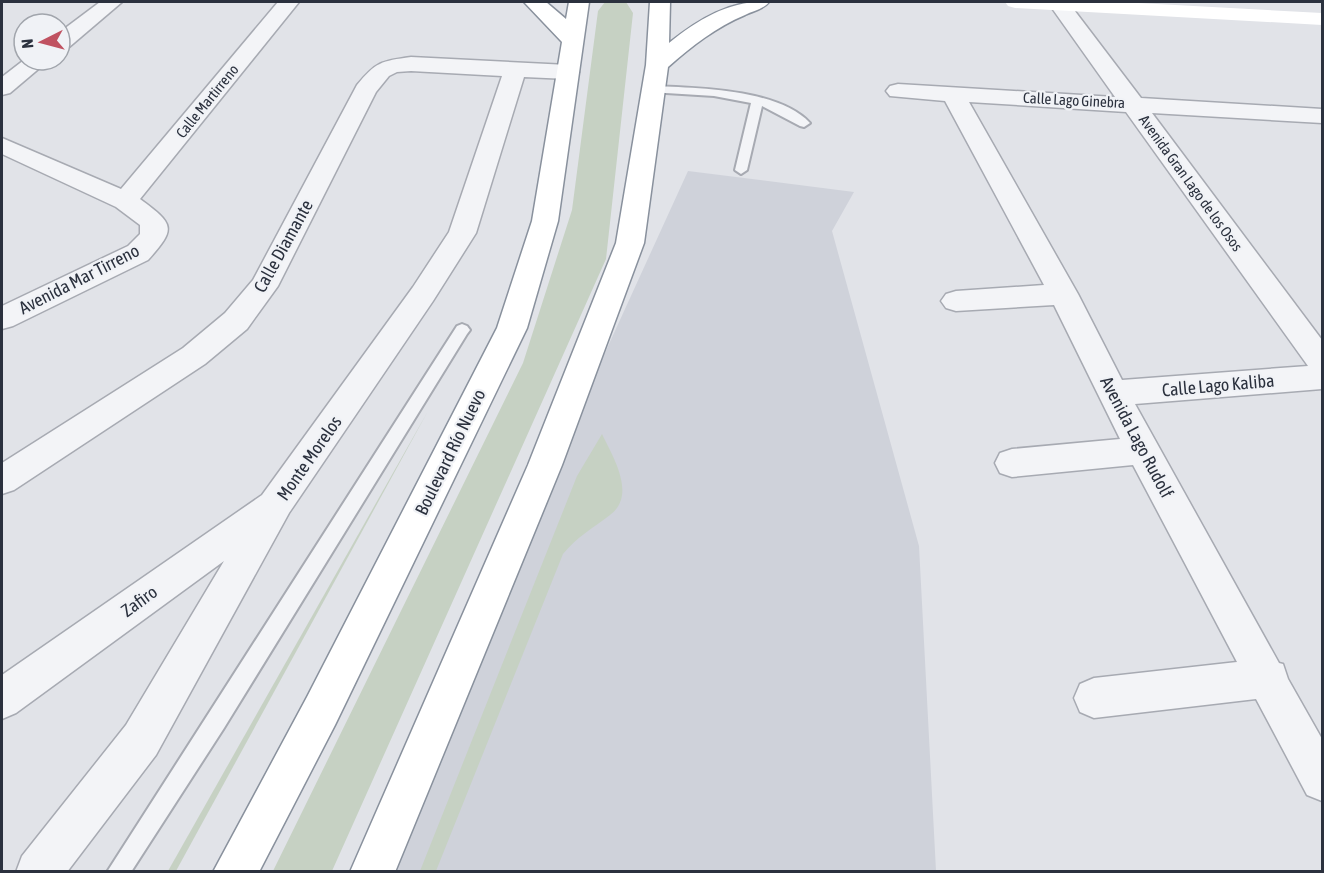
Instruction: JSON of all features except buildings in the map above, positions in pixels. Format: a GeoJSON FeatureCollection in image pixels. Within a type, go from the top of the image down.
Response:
{"type":"FeatureCollection","features":[{"type":"Feature","properties":{"kind":"main road"},"geometry":{"type":"LineString","coordinates":[[534,2],[553,18],[570,56]]}},
{"type":"Feature","properties":{"kind":"main road","name":"Boulevard Río Nuevo"},"geometry":{"type":"LineString","coordinates":[[235,872],[321,711],[512,328],[545,221],[579,2]]}},
{"type":"Feature","properties":{"kind":"main road"},"geometry":{"type":"LineString","coordinates":[[372,872],[545,465],[630,243],[656,77],[660,2]]}},
{"type":"Feature","properties":{"kind":"main road"},"geometry":{"type":"LineString","coordinates":[[656,77],[710,22],[759,2]]}},
{"type":"Feature","properties":{"kind":"main road"},"geometry":{"type":"LineString","coordinates":[[1015,2],[1323,19]]}},
{"type":"Feature","properties":{"kind":"street"},"geometry":{"type":"LineString","coordinates":[[72,34],[112,2]]}},
{"type":"Feature","properties":{"kind":"street","name":"Calle Martirreno"},"geometry":{"type":"LineString","coordinates":[[125,201],[289,2]]}},
{"type":"Feature","properties":{"kind":"street","name":"Avenida Gran Lago de los Osos"},"geometry":{"type":"LineString","coordinates":[[1059,4],[1323,362]]}},
{"type":"Feature","properties":{"kind":"street"},"geometry":{"type":"LineString","coordinates":[[515,70],[570,56]]}},
{"type":"Feature","properties":{"kind":"street","name":"Calle Diamante"},"geometry":{"type":"LineString","coordinates":[[2,480],[195,356],[236,321],[264,286],[365,90],[381,71],[393,66],[411,64],[515,70]]}},
{"type":"Feature","properties":{"kind":"street","name":"Monte Morelos"},"geometry":{"type":"LineString","coordinates":[[38,872],[141,740],[277,502],[423,294],[462,233],[515,70]]}},
{"type":"Feature","properties":{"kind":"street"},"geometry":{"type":"LineString","coordinates":[[2,88],[23,72]]}},
{"type":"Feature","properties":{"kind":"street","name":"Calle Lago Ginebra"},"geometry":{"type":"LineString","coordinates":[[898,91],[1323,116]]}},
{"type":"Feature","properties":{"kind":"street","name":"Avenida Lago Rudolf"},"geometry":{"type":"LineString","coordinates":[[953,94],[1063,294],[1142,450],[1323,780]]}},
{"type":"Feature","properties":{"kind":"street"},"geometry":{"type":"LineString","coordinates":[[2,145],[125,201]]}},
{"type":"Feature","properties":{"kind":"street","name":"Avenida Mar Tirreno"},"geometry":{"type":"LineString","coordinates":[[2,318],[138,253],[154,236],[153,222],[125,201]]}},
{"type":"Feature","properties":{"kind":"street"},"geometry":{"type":"LineString","coordinates":[[956,301],[1063,294]]}},
{"type":"Feature","properties":{"kind":"street","name":"Calle Lago Kaliba"},"geometry":{"type":"LineString","coordinates":[[1113,393],[1323,377]]}},
{"type":"Feature","properties":{"kind":"street"},"geometry":{"type":"LineString","coordinates":[[1012,463],[1142,450]]}},
{"type":"Feature","properties":{"kind":"street","name":"Zafiro"},"geometry":{"type":"LineString","coordinates":[[2,699],[277,502]]}},
{"type":"Feature","properties":{"kind":"street"},"geometry":{"type":"LineString","coordinates":[[1094,698],[1269,678]]}},
{"type":"Feature","properties":{"kind":"lane"},"geometry":{"type":"LineString","coordinates":[[656,77],[727,92],[757,101],[804,123]]}},
{"type":"Feature","properties":{"kind":"lane"},"geometry":{"type":"LineString","coordinates":[[741,170],[757,101]]}},
{"type":"Feature","properties":{"kind":"lane"},"geometry":{"type":"LineString","coordinates":[[118,872],[218,721],[462,330]]}},
{"type":"Feature","properties":{"kind":"shaded area"},"geometry":{"type":"Polygon","coordinates":[[[688,171],[854,192],[832,231],[919,546],[936,871],[368,872],[688,171]]]}},
{"type":"Feature","properties":{"kind":"green space"},"geometry":{"type":"Polygon","coordinates":[[[605,2],[626,2],[633,13],[606,259],[332,871],[273,871],[523,363],[572,210],[598,11],[605,2]]]}},
{"type":"Feature","properties":{"kind":"green space"},"geometry":{"type":"Polygon","coordinates":[[[428,411],[176,871],[168,871],[428,411]]]}},
{"type":"Feature","properties":{"kind":"green space"},"geometry":{"type":"Polygon","coordinates":[[[602,434],[620,476],[622,497],[618,507],[563,554],[436,871],[420,871],[577,476],[602,434]]]}}]}
